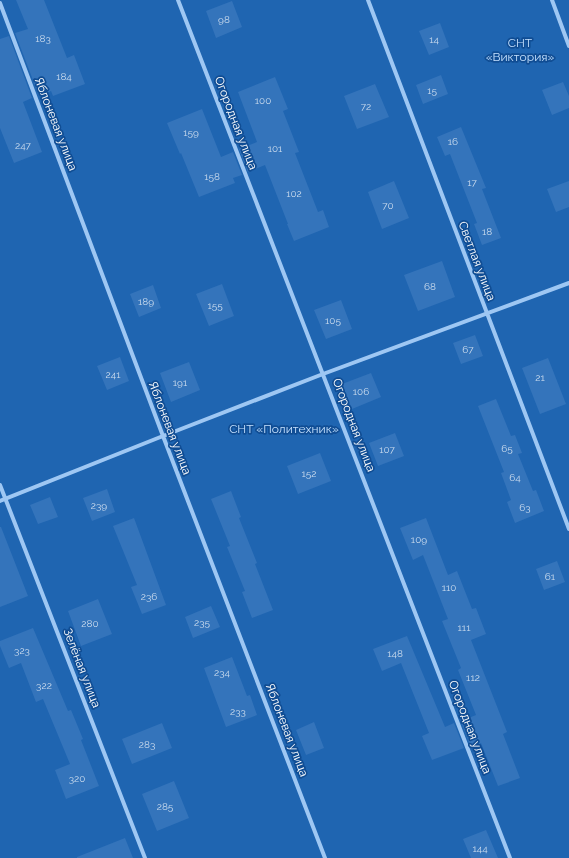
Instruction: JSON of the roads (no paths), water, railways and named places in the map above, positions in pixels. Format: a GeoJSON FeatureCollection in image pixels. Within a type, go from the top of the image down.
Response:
{"type":"FeatureCollection","features":[{"type":"Feature","properties":{"kind":"street","name":"Огородная улица"},"geometry":{"type":"LineString","coordinates":[[178,0],[510,858]]}},
{"type":"Feature","properties":{"kind":"street","name":"Светлая улица"},"geometry":{"type":"LineString","coordinates":[[368,0],[569,529]]}},
{"type":"Feature","properties":{"kind":"street"},"geometry":{"type":"LineString","coordinates":[[552,0],[569,46]]}},
{"type":"Feature","properties":{"kind":"street","name":"Яблоневая улица"},"geometry":{"type":"LineString","coordinates":[[0,3],[163,436],[325,858]]}},
{"type":"Feature","properties":{"kind":"street"},"geometry":{"type":"LineString","coordinates":[[0,501],[323,374],[569,283]]}},
{"type":"Feature","properties":{"kind":"street","name":"Зелёная улица"},"geometry":{"type":"LineString","coordinates":[[0,485],[145,858]]}},
{"type":"Feature","properties":{"kind":"park label","name":"СНТ «Виктория»"},"geometry":{"type":"Point","coordinates":[520,50]}},
{"type":"Feature","properties":{"kind":"park label","name":"СНТ «Политехник»"},"geometry":{"type":"Point","coordinates":[284,429]}}]}
